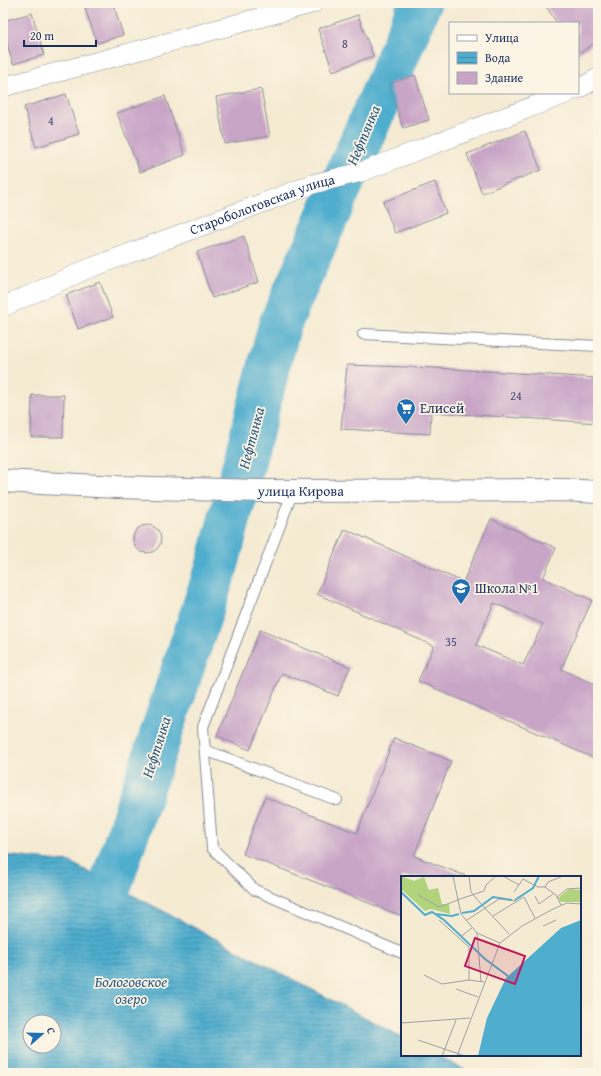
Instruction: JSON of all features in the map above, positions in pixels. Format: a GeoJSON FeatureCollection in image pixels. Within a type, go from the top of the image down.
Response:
{"type":"FeatureCollection","features":[{"type":"Feature","properties":{"kind":"main road","name":"улица Кирова"},"geometry":{"type":"LineString","coordinates":[[3,481],[146,488],[262,491],[562,490],[598,492]]}},
{"type":"Feature","properties":{"kind":"street"},"geometry":{"type":"LineString","coordinates":[[3,87],[314,3]]}},
{"type":"Feature","properties":{"kind":"street"},"geometry":{"type":"LineString","coordinates":[[579,88],[598,78]]}},
{"type":"Feature","properties":{"kind":"street","name":"Старобологовская улица"},"geometry":{"type":"LineString","coordinates":[[3,306],[85,270],[313,184],[361,172],[565,94]]}},
{"type":"Feature","properties":{"kind":"lane"},"geometry":{"type":"LineString","coordinates":[[363,334],[598,346]]}},
{"type":"Feature","properties":{"kind":"lane"},"geometry":{"type":"LineString","coordinates":[[293,491],[203,727],[212,848],[255,890],[401,953]]}},
{"type":"Feature","properties":{"kind":"lane"},"geometry":{"type":"LineString","coordinates":[[205,750],[337,800]]}},
{"type":"Feature","properties":{"kind":"water","name":"Бологовское озеро"},"geometry":{"type":"Polygon","coordinates":[[[3,855],[70,862],[401,1036],[401,1056],[438,1056],[471,1073],[3,1073],[3,855]]]}},
{"type":"Feature","properties":{"kind":"building"},"geometry":{"type":"Polygon","coordinates":[[[101,3],[113,3],[123,35],[97,43],[85,8],[101,3]]]}},
{"type":"Feature","properties":{"kind":"building"},"geometry":{"type":"Polygon","coordinates":[[[544,3],[598,3],[598,41],[579,53],[579,22],[556,22],[544,3]]]}},
{"type":"Feature","properties":{"kind":"building"},"geometry":{"type":"Polygon","coordinates":[[[32,13],[44,55],[13,64],[3,30],[3,21],[32,13]]]}},
{"type":"Feature","properties":{"kind":"building"},"geometry":{"type":"Polygon","coordinates":[[[358,15],[373,56],[333,71],[318,29],[358,15]]]}},
{"type":"Feature","properties":{"kind":"building"},"geometry":{"type":"Polygon","coordinates":[[[415,75],[429,120],[403,128],[389,84],[415,75]]]}},
{"type":"Feature","properties":{"kind":"building"},"geometry":{"type":"Polygon","coordinates":[[[261,89],[270,136],[225,144],[216,97],[261,89]]]}},
{"type":"Feature","properties":{"kind":"building"},"geometry":{"type":"Polygon","coordinates":[[[66,94],[79,134],[36,147],[24,107],[66,94]]]}},
{"type":"Feature","properties":{"kind":"building"},"geometry":{"type":"Polygon","coordinates":[[[165,96],[185,155],[140,172],[117,113],[165,96]]]}},
{"type":"Feature","properties":{"kind":"building"},"geometry":{"type":"Polygon","coordinates":[[[525,131],[541,170],[482,193],[467,154],[525,131]]]}},
{"type":"Feature","properties":{"kind":"building"},"geometry":{"type":"Polygon","coordinates":[[[435,182],[446,213],[395,233],[383,202],[435,182]]]}},
{"type":"Feature","properties":{"kind":"building"},"geometry":{"type":"Polygon","coordinates":[[[244,236],[259,282],[212,298],[197,252],[244,236]]]}},
{"type":"Feature","properties":{"kind":"building"},"geometry":{"type":"Polygon","coordinates":[[[100,282],[113,317],[78,329],[66,295],[100,282]]]}},
{"type":"Feature","properties":{"kind":"building"},"geometry":{"type":"Polygon","coordinates":[[[347,365],[436,368],[598,378],[598,423],[431,412],[430,434],[341,429],[347,365]]]}},
{"type":"Feature","properties":{"kind":"building"},"geometry":{"type":"Polygon","coordinates":[[[32,395],[64,395],[63,437],[31,437],[32,395]]]}},
{"type":"Feature","properties":{"kind":"building"},"geometry":{"type":"Polygon","coordinates":[[[491,519],[556,548],[543,578],[592,600],[561,669],[598,686],[598,760],[418,681],[434,646],[317,594],[345,529],[463,582],[491,519]],[[494,603],[476,645],[523,665],[543,624],[494,603]]]}},
{"type":"Feature","properties":{"kind":"building"},"geometry":{"type":"Polygon","coordinates":[[[147,525],[157,529],[161,539],[157,549],[147,553],[137,549],[133,539],[137,529],[147,525]]]}},
{"type":"Feature","properties":{"kind":"building"},"geometry":{"type":"Polygon","coordinates":[[[260,630],[350,667],[338,696],[282,673],[250,750],[217,736],[260,630]]]}},
{"type":"Feature","properties":{"kind":"building"},"geometry":{"type":"Polygon","coordinates":[[[394,738],[451,761],[414,856],[466,876],[401,876],[401,916],[243,854],[265,797],[357,833],[394,738]]]}},
{"type":"Feature","properties":{"kind":"waterway","name":"Нефтянка"},"geometry":{"type":"LineString","coordinates":[[111,884],[218,563],[280,324],[388,80],[420,3]]}},
{"type":"Feature","properties":{"kind":"place","name":"Елисей"},"geometry":{"type":"Point","coordinates":[406,425]}},
{"type":"Feature","properties":{"kind":"place","name":"Школа №1"},"geometry":{"type":"Point","coordinates":[461,605]}}]}
